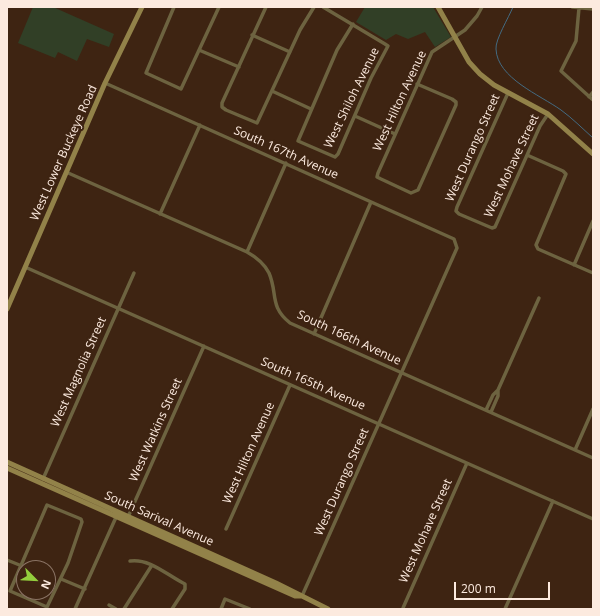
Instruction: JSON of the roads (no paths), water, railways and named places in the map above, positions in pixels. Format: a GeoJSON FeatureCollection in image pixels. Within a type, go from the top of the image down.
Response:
{"type":"FeatureCollection","features":[{"type":"Feature","properties":{"kind":"main road","name":"West Lower Buckeye Road"},"geometry":{"type":"LineString","coordinates":[[8,306],[105,83],[142,7]]}},
{"type":"Feature","properties":{"kind":"main road"},"geometry":{"type":"LineString","coordinates":[[438,7],[469,62],[480,74],[508,93],[548,114],[593,154]]}},
{"type":"Feature","properties":{"kind":"main road","name":"South Sarival Avenue"},"geometry":{"type":"LineString","coordinates":[[7,462],[42,481]]}},
{"type":"Feature","properties":{"kind":"main road","name":"South Sarival Avenue"},"geometry":{"type":"LineString","coordinates":[[7,468],[42,481],[276,583],[328,609]]}},
{"type":"Feature","properties":{"kind":"street"},"geometry":{"type":"LineString","coordinates":[[174,7],[146,73],[181,89],[219,7]]}},
{"type":"Feature","properties":{"kind":"street"},"geometry":{"type":"LineString","coordinates":[[266,7],[222,103],[222,107],[257,123],[290,52],[314,7]]}},
{"type":"Feature","properties":{"kind":"street"},"geometry":{"type":"LineString","coordinates":[[272,91],[311,109],[338,50],[353,24],[323,7]]}},
{"type":"Feature","properties":{"kind":"street","name":"West Hilton Avenue"},"geometry":{"type":"LineString","coordinates":[[418,84],[456,102],[421,182],[415,192],[411,193],[377,177],[432,52],[455,38],[471,25],[482,7]]}},
{"type":"Feature","properties":{"kind":"street"},"geometry":{"type":"LineString","coordinates":[[572,7],[593,9]]}},
{"type":"Feature","properties":{"kind":"street"},"geometry":{"type":"LineString","coordinates":[[579,8],[576,41],[561,71],[593,100]]}},
{"type":"Feature","properties":{"kind":"street","name":"West Shiloh Avenue"},"geometry":{"type":"LineString","coordinates":[[311,109],[298,141],[335,158],[371,78],[388,46],[353,24]]}},
{"type":"Feature","properties":{"kind":"street"},"geometry":{"type":"LineString","coordinates":[[252,35],[290,52]]}},
{"type":"Feature","properties":{"kind":"street"},"geometry":{"type":"LineString","coordinates":[[199,50],[239,67]]}},
{"type":"Feature","properties":{"kind":"street","name":"South 167th Avenue"},"geometry":{"type":"LineString","coordinates":[[105,83],[454,239],[456,243]]}},
{"type":"Feature","properties":{"kind":"street"},"geometry":{"type":"LineString","coordinates":[[589,97],[593,92]]}},
{"type":"Feature","properties":{"kind":"street","name":"West Durango Street"},"geometry":{"type":"LineString","coordinates":[[495,227],[492,228],[456,212],[508,93]]}},
{"type":"Feature","properties":{"kind":"street","name":"West Mohave Street"},"geometry":{"type":"LineString","coordinates":[[495,227],[527,155],[548,114]]}},
{"type":"Feature","properties":{"kind":"street"},"geometry":{"type":"LineString","coordinates":[[355,116],[395,134]]}},
{"type":"Feature","properties":{"kind":"street"},"geometry":{"type":"LineString","coordinates":[[160,214],[200,125]]}},
{"type":"Feature","properties":{"kind":"street"},"geometry":{"type":"LineString","coordinates":[[527,155],[563,171],[566,174],[536,246],[593,273]]}},
{"type":"Feature","properties":{"kind":"street"},"geometry":{"type":"LineString","coordinates":[[246,252],[286,163]]}},
{"type":"Feature","properties":{"kind":"street","name":"South 166th Avenue"},"geometry":{"type":"LineString","coordinates":[[66,172],[246,252],[260,260],[269,273],[275,303],[281,315],[290,323],[593,458]]}},
{"type":"Feature","properties":{"kind":"street"},"geometry":{"type":"LineString","coordinates":[[314,334],[371,202]]}},
{"type":"Feature","properties":{"kind":"street"},"geometry":{"type":"LineString","coordinates":[[574,265],[593,221]]}},
{"type":"Feature","properties":{"kind":"street","name":"West Durango Street"},"geometry":{"type":"LineString","coordinates":[[302,596],[457,248],[456,243]]}},
{"type":"Feature","properties":{"kind":"street","name":"South 165th Avenue"},"geometry":{"type":"LineString","coordinates":[[25,267],[119,307],[290,385],[593,519]]}},
{"type":"Feature","properties":{"kind":"street","name":"West Magnolia Street"},"geometry":{"type":"LineString","coordinates":[[42,481],[134,273]]}},
{"type":"Feature","properties":{"kind":"street"},"geometry":{"type":"LineString","coordinates":[[491,412],[496,401],[498,390],[539,298]]}},
{"type":"Feature","properties":{"kind":"street","name":"West Watkins Street"},"geometry":{"type":"LineString","coordinates":[[129,520],[204,346]]}},
{"type":"Feature","properties":{"kind":"street","name":"West Hilton Avenue"},"geometry":{"type":"LineString","coordinates":[[226,529],[290,385]]}},
{"type":"Feature","properties":{"kind":"street"},"geometry":{"type":"LineString","coordinates":[[486,410],[491,399],[498,390]]}},
{"type":"Feature","properties":{"kind":"street"},"geometry":{"type":"LineString","coordinates":[[491,399],[496,401]]}},
{"type":"Feature","properties":{"kind":"street"},"geometry":{"type":"LineString","coordinates":[[575,450],[593,409]]}},
{"type":"Feature","properties":{"kind":"street","name":"West Mohave Street"},"geometry":{"type":"LineString","coordinates":[[403,608],[467,463]]}},
{"type":"Feature","properties":{"kind":"street"},"geometry":{"type":"LineString","coordinates":[[505,609],[552,501]]}},
{"type":"Feature","properties":{"kind":"street"},"geometry":{"type":"LineString","coordinates":[[24,560],[47,505],[81,519],[82,522],[56,589]]}},
{"type":"Feature","properties":{"kind":"street"},"geometry":{"type":"LineString","coordinates":[[75,609],[85,589],[116,514]]}},
{"type":"Feature","properties":{"kind":"street"},"geometry":{"type":"LineString","coordinates":[[130,561],[139,560],[152,565],[185,584],[185,589],[172,609]]}},
{"type":"Feature","properties":{"kind":"street"},"geometry":{"type":"LineString","coordinates":[[124,609],[152,565]]}},
{"type":"Feature","properties":{"kind":"street"},"geometry":{"type":"LineString","coordinates":[[16,578],[10,591],[16,594]]}},
{"type":"Feature","properties":{"kind":"street"},"geometry":{"type":"LineString","coordinates":[[61,579],[85,589]]}},
{"type":"Feature","properties":{"kind":"street"},"geometry":{"type":"LineString","coordinates":[[221,609],[225,599],[250,609]]}},
{"type":"Feature","properties":{"kind":"street"},"geometry":{"type":"LineString","coordinates":[[31,600],[47,607],[50,600]]}},
{"type":"Feature","properties":{"kind":"street"},"geometry":{"type":"LineString","coordinates":[[109,605],[116,609]]}},
{"type":"Feature","properties":{"kind":"waterway"},"geometry":{"type":"LineString","coordinates":[[513,7],[496,45],[498,59],[504,69],[521,85],[565,113],[593,138]]}}]}
